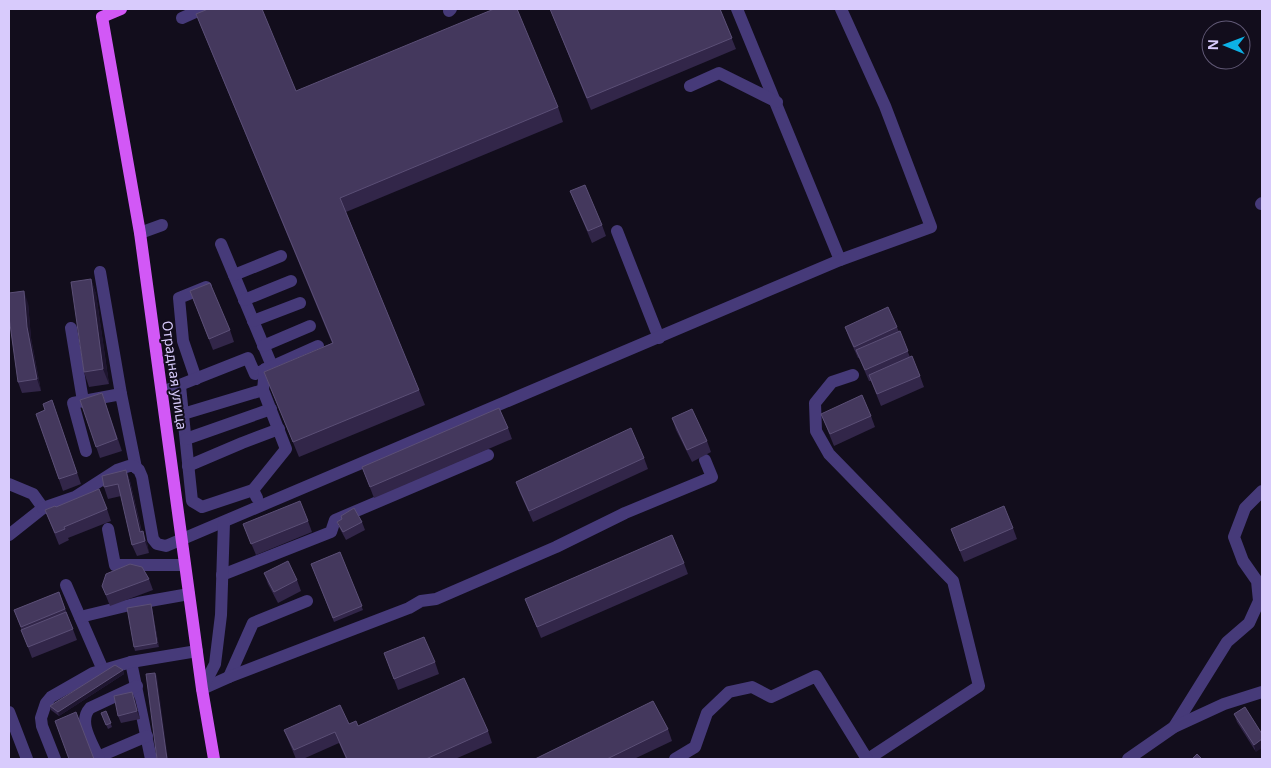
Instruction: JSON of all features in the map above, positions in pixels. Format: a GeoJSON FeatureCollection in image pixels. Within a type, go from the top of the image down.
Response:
{"type":"FeatureCollection","features":[{"type":"Feature","properties":{"kind":"main road","name":"Отрадная улица"},"geometry":{"type":"LineString","coordinates":[[121,9],[101,13],[140,234],[202,689],[214,759]]}},
{"type":"Feature","properties":{"kind":"lane"},"geometry":{"type":"LineString","coordinates":[[182,18],[202,9]]}},
{"type":"Feature","properties":{"kind":"lane"},"geometry":{"type":"LineString","coordinates":[[737,9],[777,102],[840,260]]}},
{"type":"Feature","properties":{"kind":"lane"},"geometry":{"type":"LineString","coordinates":[[100,272],[136,468],[142,477],[154,542],[163,546],[261,507],[840,260],[931,227],[885,106],[841,9]]}},
{"type":"Feature","properties":{"kind":"lane"},"geometry":{"type":"LineString","coordinates":[[690,86],[719,74],[777,102]]}},
{"type":"Feature","properties":{"kind":"lane"},"geometry":{"type":"LineString","coordinates":[[140,234],[162,225]]}},
{"type":"Feature","properties":{"kind":"lane"},"geometry":{"type":"LineString","coordinates":[[617,231],[659,338]]}},
{"type":"Feature","properties":{"kind":"lane"},"geometry":{"type":"LineString","coordinates":[[180,386],[192,501],[202,507],[253,490],[286,449],[263,390],[268,368],[263,346],[221,244]]}},
{"type":"Feature","properties":{"kind":"lane"},"geometry":{"type":"LineString","coordinates":[[234,276],[281,256]]}},
{"type":"Feature","properties":{"kind":"lane"},"geometry":{"type":"LineString","coordinates":[[244,300],[291,281]]}},
{"type":"Feature","properties":{"kind":"lane"},"geometry":{"type":"LineString","coordinates":[[196,379],[183,341],[179,298],[206,287]]}},
{"type":"Feature","properties":{"kind":"lane"},"geometry":{"type":"LineString","coordinates":[[253,321],[300,303]]}},
{"type":"Feature","properties":{"kind":"lane"},"geometry":{"type":"LineString","coordinates":[[263,346],[310,326]]}},
{"type":"Feature","properties":{"kind":"lane"},"geometry":{"type":"LineString","coordinates":[[71,328],[82,401]]}},
{"type":"Feature","properties":{"kind":"lane"},"geometry":{"type":"LineString","coordinates":[[162,392],[248,358],[255,374],[318,346]]}},
{"type":"Feature","properties":{"kind":"lane"},"geometry":{"type":"LineString","coordinates":[[675,759],[695,747],[707,713],[729,692],[752,687],[771,697],[816,676],[868,759],[979,686],[953,580],[829,454],[816,431],[815,403],[832,382],[853,375]]}},
{"type":"Feature","properties":{"kind":"lane"},"geometry":{"type":"LineString","coordinates":[[183,414],[263,390]]}},
{"type":"Feature","properties":{"kind":"lane"},"geometry":{"type":"LineString","coordinates":[[86,451],[73,403],[121,394]]}},
{"type":"Feature","properties":{"kind":"lane"},"geometry":{"type":"LineString","coordinates":[[186,439],[270,409]]}},
{"type":"Feature","properties":{"kind":"lane"},"geometry":{"type":"LineString","coordinates":[[188,466],[279,429]]}},
{"type":"Feature","properties":{"kind":"lane"},"geometry":{"type":"LineString","coordinates":[[222,575],[331,532],[335,520],[488,455]]}},
{"type":"Feature","properties":{"kind":"lane"},"geometry":{"type":"LineString","coordinates":[[202,689],[229,676],[409,608],[422,601],[436,599],[556,547],[625,513],[712,477],[704,460]]}},
{"type":"Feature","properties":{"kind":"lane"},"geometry":{"type":"LineString","coordinates":[[9,535],[43,508],[75,497],[117,470],[129,466],[136,468]]}},
{"type":"Feature","properties":{"kind":"lane"},"geometry":{"type":"LineString","coordinates":[[9,484],[33,494],[43,508]]}},
{"type":"Feature","properties":{"kind":"lane"},"geometry":{"type":"LineString","coordinates":[[253,490],[261,507]]}},
{"type":"Feature","properties":{"kind":"lane"},"geometry":{"type":"LineString","coordinates":[[1174,727],[1227,642],[1249,623],[1259,601],[1257,581],[1243,561],[1234,537],[1245,508],[1262,491]]}},
{"type":"Feature","properties":{"kind":"lane"},"geometry":{"type":"LineString","coordinates":[[202,689],[215,664],[220,615],[224,522]]}},
{"type":"Feature","properties":{"kind":"lane"},"geometry":{"type":"LineString","coordinates":[[108,529],[115,564],[185,564]]}},
{"type":"Feature","properties":{"kind":"lane"},"geometry":{"type":"LineString","coordinates":[[66,585],[103,670]]}},
{"type":"Feature","properties":{"kind":"lane"},"geometry":{"type":"LineString","coordinates":[[80,618],[138,603],[189,594]]}},
{"type":"Feature","properties":{"kind":"lane"},"geometry":{"type":"LineString","coordinates":[[229,676],[253,623],[307,601]]}},
{"type":"Feature","properties":{"kind":"lane"},"geometry":{"type":"LineString","coordinates":[[55,759],[42,726],[42,710],[46,703],[58,692],[93,673],[103,670],[131,662],[197,651]]}},
{"type":"Feature","properties":{"kind":"lane"},"geometry":{"type":"LineString","coordinates":[[131,662],[152,759]]}},
{"type":"Feature","properties":{"kind":"lane"},"geometry":{"type":"LineString","coordinates":[[137,686],[90,708],[87,711],[85,725],[98,758],[147,736]]}},
{"type":"Feature","properties":{"kind":"lane"},"geometry":{"type":"LineString","coordinates":[[1128,759],[1174,727],[1224,704],[1262,692]]}},
{"type":"Feature","properties":{"kind":"lane"},"geometry":{"type":"LineString","coordinates":[[9,712],[27,759]]}},
{"type":"Feature","properties":{"kind":"building"},"geometry":{"type":"Polygon","coordinates":[[[208,9],[262,9],[296,91],[494,9],[517,9],[558,107],[340,198],[419,390],[293,442],[264,372],[333,343],[196,14],[208,9]]]}},
{"type":"Feature","properties":{"kind":"building"},"geometry":{"type":"Polygon","coordinates":[[[550,9],[720,9],[732,38],[587,98],[550,9]]]}},
{"type":"Feature","properties":{"kind":"building"},"geometry":{"type":"Polygon","coordinates":[[[585,185],[602,225],[588,231],[570,191],[585,185]]]}},
{"type":"Feature","properties":{"kind":"building"},"geometry":{"type":"Polygon","coordinates":[[[91,279],[103,369],[84,372],[71,282],[91,279]]]}},
{"type":"Feature","properties":{"kind":"building"},"geometry":{"type":"Polygon","coordinates":[[[210,283],[230,330],[209,339],[190,291],[210,283]]]}},
{"type":"Feature","properties":{"kind":"building"},"geometry":{"type":"Polygon","coordinates":[[[24,291],[27,327],[37,379],[18,382],[9,317],[9,293],[24,291]]]}},
{"type":"Feature","properties":{"kind":"building"},"geometry":{"type":"Polygon","coordinates":[[[888,307],[897,327],[854,347],[845,327],[888,307]]]}},
{"type":"Feature","properties":{"kind":"building"},"geometry":{"type":"Polygon","coordinates":[[[900,331],[908,351],[865,370],[856,350],[900,331]]]}},
{"type":"Feature","properties":{"kind":"building"},"geometry":{"type":"Polygon","coordinates":[[[912,356],[920,376],[877,394],[869,375],[912,356]]]}},
{"type":"Feature","properties":{"kind":"building"},"geometry":{"type":"Polygon","coordinates":[[[102,393],[117,439],[96,447],[80,400],[102,393]]]}},
{"type":"Feature","properties":{"kind":"building"},"geometry":{"type":"Polygon","coordinates":[[[862,395],[871,416],[830,434],[821,414],[862,395]]]}},
{"type":"Feature","properties":{"kind":"building"},"geometry":{"type":"Polygon","coordinates":[[[52,400],[77,473],[59,479],[36,414],[45,410],[43,404],[52,400]]]}},
{"type":"Feature","properties":{"kind":"building"},"geometry":{"type":"Polygon","coordinates":[[[499,408],[508,428],[370,487],[362,467],[499,408]]]}},
{"type":"Feature","properties":{"kind":"building"},"geometry":{"type":"Polygon","coordinates":[[[692,409],[707,441],[687,450],[672,418],[692,409]]]}},
{"type":"Feature","properties":{"kind":"building"},"geometry":{"type":"Polygon","coordinates":[[[631,428],[644,458],[529,511],[516,482],[631,428]]]}},
{"type":"Feature","properties":{"kind":"building"},"geometry":{"type":"Polygon","coordinates":[[[126,470],[140,532],[143,531],[145,541],[132,545],[118,484],[104,487],[102,476],[126,470]]]}},
{"type":"Feature","properties":{"kind":"building"},"geometry":{"type":"Polygon","coordinates":[[[99,489],[107,509],[64,527],[65,529],[55,533],[45,510],[99,489]]]}},
{"type":"Feature","properties":{"kind":"building"},"geometry":{"type":"Polygon","coordinates":[[[300,501],[308,521],[251,544],[243,524],[300,501]]]}},
{"type":"Feature","properties":{"kind":"building"},"geometry":{"type":"Polygon","coordinates":[[[1004,506],[1013,528],[960,551],[951,529],[1004,506]]]}},
{"type":"Feature","properties":{"kind":"building"},"geometry":{"type":"Polygon","coordinates":[[[354,508],[362,522],[343,532],[337,522],[342,519],[341,516],[354,508]]]}},
{"type":"Feature","properties":{"kind":"building"},"geometry":{"type":"Polygon","coordinates":[[[672,535],[684,563],[537,627],[525,599],[672,535]]]}},
{"type":"Feature","properties":{"kind":"building"},"geometry":{"type":"Polygon","coordinates":[[[340,552],[362,606],[333,618],[311,564],[340,552]]]}},
{"type":"Feature","properties":{"kind":"building"},"geometry":{"type":"Polygon","coordinates":[[[288,561],[297,580],[274,592],[264,573],[288,561]]]}},
{"type":"Feature","properties":{"kind":"building"},"geometry":{"type":"Polygon","coordinates":[[[130,564],[142,567],[149,579],[106,595],[102,586],[106,574],[130,564]]]}},
{"type":"Feature","properties":{"kind":"building"},"geometry":{"type":"Polygon","coordinates":[[[59,592],[65,609],[21,627],[14,610],[59,592]]]}},
{"type":"Feature","properties":{"kind":"building"},"geometry":{"type":"Polygon","coordinates":[[[151,604],[157,643],[134,647],[127,608],[151,604]]]}},
{"type":"Feature","properties":{"kind":"building"},"geometry":{"type":"Polygon","coordinates":[[[66,612],[73,629],[28,647],[21,630],[66,612]]]}},
{"type":"Feature","properties":{"kind":"building"},"geometry":{"type":"Polygon","coordinates":[[[424,637],[435,662],[394,679],[384,653],[424,637]]]}},
{"type":"Feature","properties":{"kind":"building"},"geometry":{"type":"Polygon","coordinates":[[[115,665],[123,670],[58,712],[50,706],[115,665]]]}},
{"type":"Feature","properties":{"kind":"building"},"geometry":{"type":"Polygon","coordinates":[[[155,673],[167,759],[157,759],[146,674],[155,673]]]}},
{"type":"Feature","properties":{"kind":"building"},"geometry":{"type":"Polygon","coordinates":[[[464,678],[488,731],[426,759],[347,759],[335,732],[294,750],[284,730],[340,705],[349,724],[356,721],[358,726],[464,678]]]}},
{"type":"Feature","properties":{"kind":"building"},"geometry":{"type":"Polygon","coordinates":[[[132,692],[137,711],[118,716],[114,696],[132,692]]]}},
{"type":"Feature","properties":{"kind":"building"},"geometry":{"type":"Polygon","coordinates":[[[653,701],[668,729],[607,759],[535,759],[653,701]]]}},
{"type":"Feature","properties":{"kind":"building"},"geometry":{"type":"Polygon","coordinates":[[[1245,707],[1262,734],[1262,739],[1254,745],[1234,714],[1245,707]]]}},
{"type":"Feature","properties":{"kind":"building"},"geometry":{"type":"Polygon","coordinates":[[[106,711],[111,723],[106,725],[101,713],[106,711]]]}},
{"type":"Feature","properties":{"kind":"building"},"geometry":{"type":"Polygon","coordinates":[[[76,712],[94,759],[69,759],[55,721],[76,712]]]}},
{"type":"Feature","properties":{"kind":"building"},"geometry":{"type":"Polygon","coordinates":[[[1197,754],[1202,759],[1192,759],[1197,754]]]}}]}
